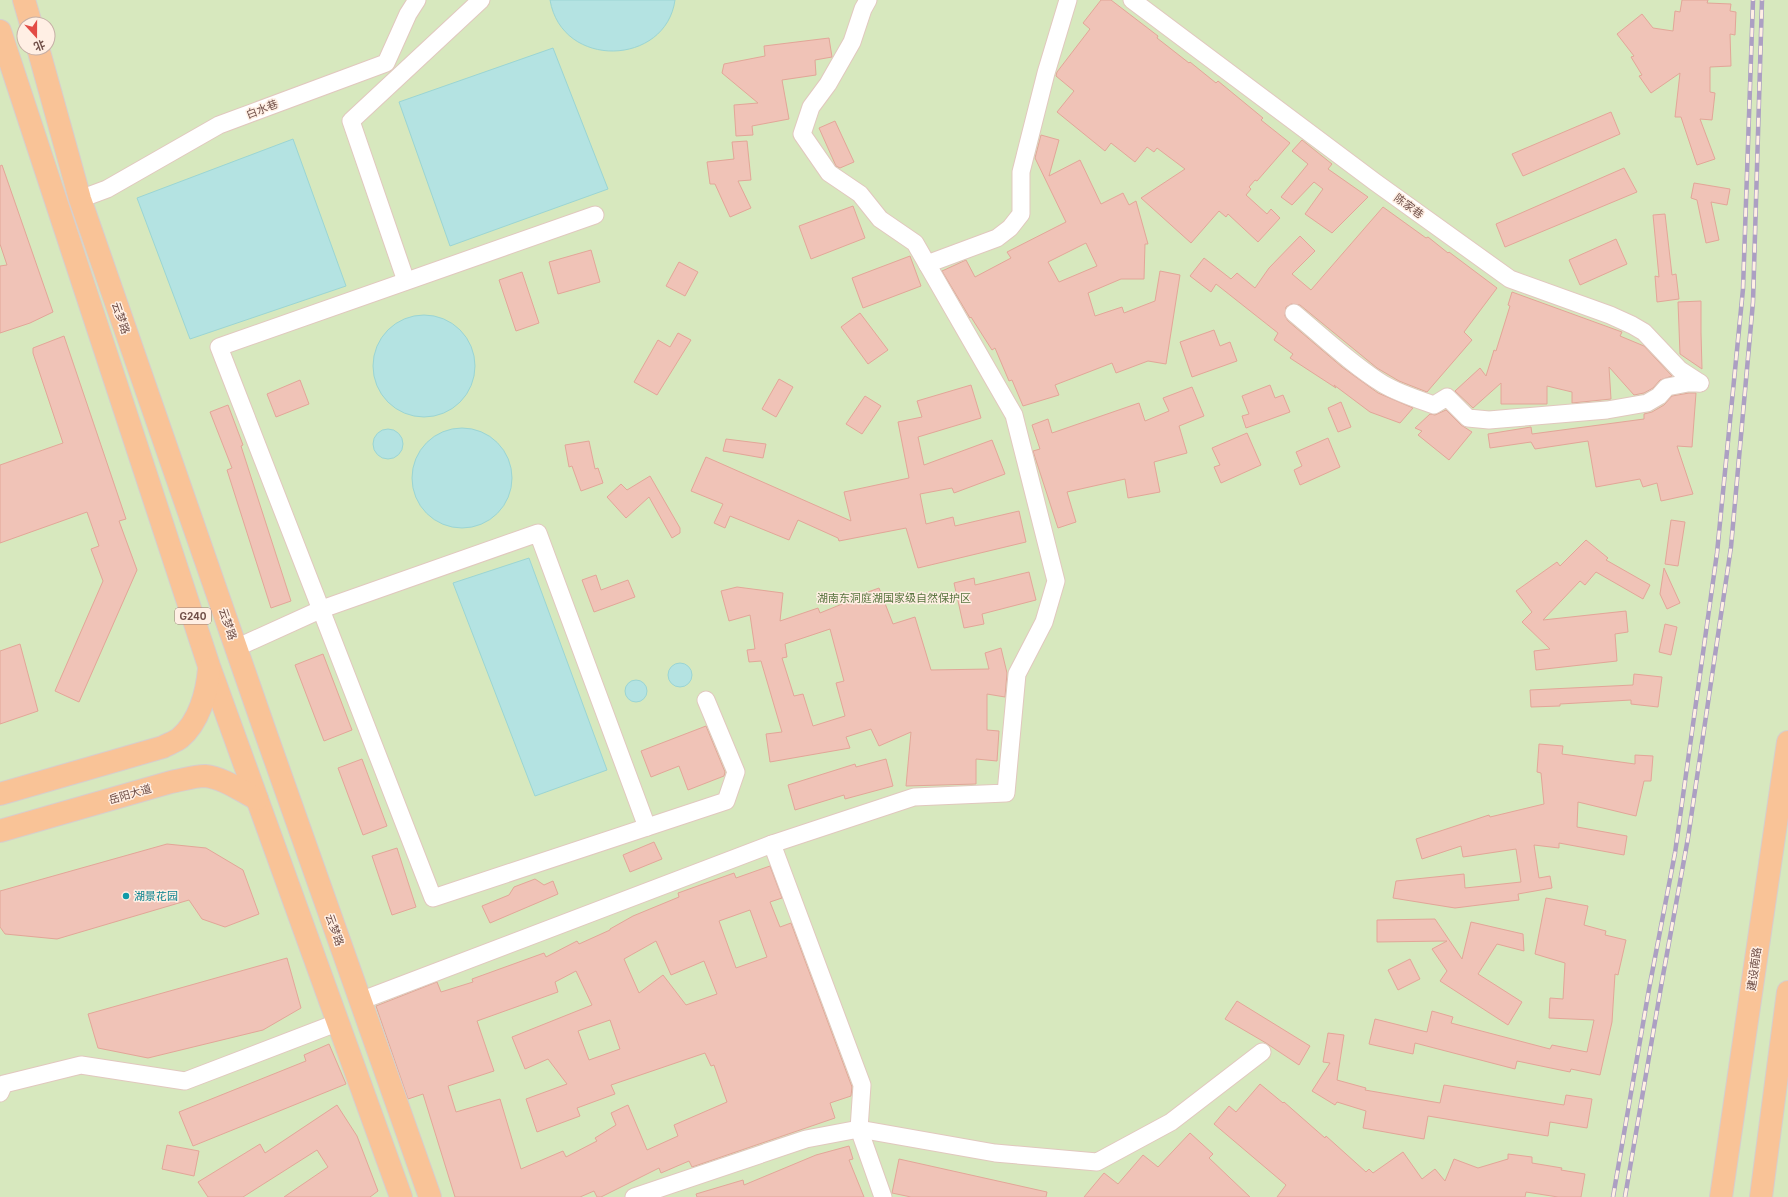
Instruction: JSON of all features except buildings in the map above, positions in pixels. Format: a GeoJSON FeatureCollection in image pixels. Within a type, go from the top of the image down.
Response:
{"type":"FeatureCollection","features":[{"type":"Feature","properties":{"kind":"main road"},"geometry":{"type":"LineString","coordinates":[[24,0],[29,16]]}},
{"type":"Feature","properties":{"kind":"main road","name":"G240"},"geometry":{"type":"LineString","coordinates":[[0,31],[209,666],[339,1022],[401,1197]]}},
{"type":"Feature","properties":{"kind":"main road","name":"云梦路"},"geometry":{"type":"LineString","coordinates":[[40,56],[80,199],[236,648],[430,1197]]}},
{"type":"Feature","properties":{"kind":"main road"},"geometry":{"type":"LineString","coordinates":[[0,794],[163,747],[180,738],[193,721],[204,701],[208,688],[209,666]]}},
{"type":"Feature","properties":{"kind":"main road","name":"建设南路"},"geometry":{"type":"LineString","coordinates":[[1721,1197],[1788,742]]}},
{"type":"Feature","properties":{"kind":"main road","name":"岳阳大道"},"geometry":{"type":"LineString","coordinates":[[0,831],[171,782],[194,777],[206,776],[257,799]]}},
{"type":"Feature","properties":{"kind":"main road"},"geometry":{"type":"LineString","coordinates":[[1761,1197],[1788,992]]}},
{"type":"Feature","properties":{"kind":"street","name":"白水巷"},"geometry":{"type":"LineString","coordinates":[[80,199],[107,189],[219,125],[386,63],[408,14],[418,0]]}},
{"type":"Feature","properties":{"kind":"street"},"geometry":{"type":"LineString","coordinates":[[406,281],[351,122],[481,0]]}},
{"type":"Feature","properties":{"kind":"street"},"geometry":{"type":"LineString","coordinates":[[360,1001],[772,844],[914,797],[1006,793],[1017,674],[1044,622],[1056,581],[1014,415],[915,243],[880,219],[860,194],[829,173],[802,134],[811,107],[828,84],[852,42],[863,9],[868,0]]}},
{"type":"Feature","properties":{"kind":"street"},"geometry":{"type":"LineString","coordinates":[[927,264],[997,238],[1010,228],[1021,214],[1021,172],[1046,73],[1068,0]]}},
{"type":"Feature","properties":{"kind":"street","name":"陈家巷"},"geometry":{"type":"LineString","coordinates":[[1132,0],[1375,182],[1510,279],[1632,325],[1644,332],[1680,370],[1700,383],[1688,383],[1667,387],[1659,396],[1647,403],[1607,410],[1489,420],[1468,418],[1448,397],[1434,404],[1407,395],[1384,384],[1358,366],[1294,313]]}},
{"type":"Feature","properties":{"kind":"street"},"geometry":{"type":"LineString","coordinates":[[595,215],[219,347],[434,898],[726,801],[736,772],[706,700]]}},
{"type":"Feature","properties":{"kind":"street"},"geometry":{"type":"LineString","coordinates":[[236,648],[322,609],[538,533],[647,827]]}},
{"type":"Feature","properties":{"kind":"street"},"geometry":{"type":"LineString","coordinates":[[772,844],[862,1085],[859,1128],[883,1197]]}},
{"type":"Feature","properties":{"kind":"street"},"geometry":{"type":"LineString","coordinates":[[0,1093],[4,1084],[81,1065],[185,1081],[339,1022]]}},
{"type":"Feature","properties":{"kind":"street"},"geometry":{"type":"LineString","coordinates":[[645,1195],[806,1139],[859,1128],[995,1153],[1097,1162],[1171,1122],[1262,1052]]}},
{"type":"Feature","properties":{"kind":"green space","name":"湖南东洞庭湖国家级自然保护区"},"geometry":{"type":"Polygon","coordinates":[[[0,0],[1788,0],[1788,1197],[0,1197],[0,0]]]}},
{"type":"Feature","properties":{"kind":"water"},"geometry":{"type":"Polygon","coordinates":[[[550,0],[675,0],[668,22],[653,38],[635,47],[614,51],[592,48],[573,39],[558,23],[550,0]]]}},
{"type":"Feature","properties":{"kind":"water"},"geometry":{"type":"Polygon","coordinates":[[[553,48],[608,189],[450,246],[399,102],[553,48]]]}},
{"type":"Feature","properties":{"kind":"water"},"geometry":{"type":"Polygon","coordinates":[[[293,139],[346,286],[190,339],[137,198],[293,139]]]}},
{"type":"Feature","properties":{"kind":"water"},"geometry":{"type":"Polygon","coordinates":[[[424,315],[443,319],[460,330],[471,347],[475,366],[471,385],[460,402],[443,413],[424,417],[405,413],[388,402],[377,385],[373,366],[377,347],[388,330],[405,319],[424,315]]]}},
{"type":"Feature","properties":{"kind":"water"},"geometry":{"type":"Polygon","coordinates":[[[452,428],[472,428],[481,431],[498,442],[509,459],[512,468],[512,488],[509,497],[498,514],[481,525],[472,528],[452,528],[434,520],[426,514],[420,506],[412,488],[412,468],[420,450],[426,442],[434,436],[452,428]]]}},
{"type":"Feature","properties":{"kind":"water"},"geometry":{"type":"Polygon","coordinates":[[[388,429],[399,433],[403,444],[399,455],[388,459],[377,455],[373,444],[377,433],[388,429]]]}},
{"type":"Feature","properties":{"kind":"water"},"geometry":{"type":"Polygon","coordinates":[[[529,558],[607,770],[535,796],[453,583],[529,558]]]}},
{"type":"Feature","properties":{"kind":"water"},"geometry":{"type":"Polygon","coordinates":[[[680,663],[689,666],[692,675],[689,684],[680,687],[671,684],[668,675],[671,666],[680,663]]]}},
{"type":"Feature","properties":{"kind":"water"},"geometry":{"type":"Polygon","coordinates":[[[636,680],[644,683],[647,691],[644,699],[636,702],[628,699],[625,691],[628,683],[636,680]]]}},
{"type":"Feature","properties":{"kind":"railway"},"geometry":{"type":"LineString","coordinates":[[1613,1197],[1649,989],[1675,853],[1717,553],[1743,289],[1753,0]]}},
{"type":"Feature","properties":{"kind":"railway"},"geometry":{"type":"LineString","coordinates":[[1625,1197],[1688,838],[1731,547],[1753,302],[1762,0]]}},
{"type":"Feature","properties":{"kind":"place","name":"湖景花园"},"geometry":{"type":"Point","coordinates":[126,896]}}]}
